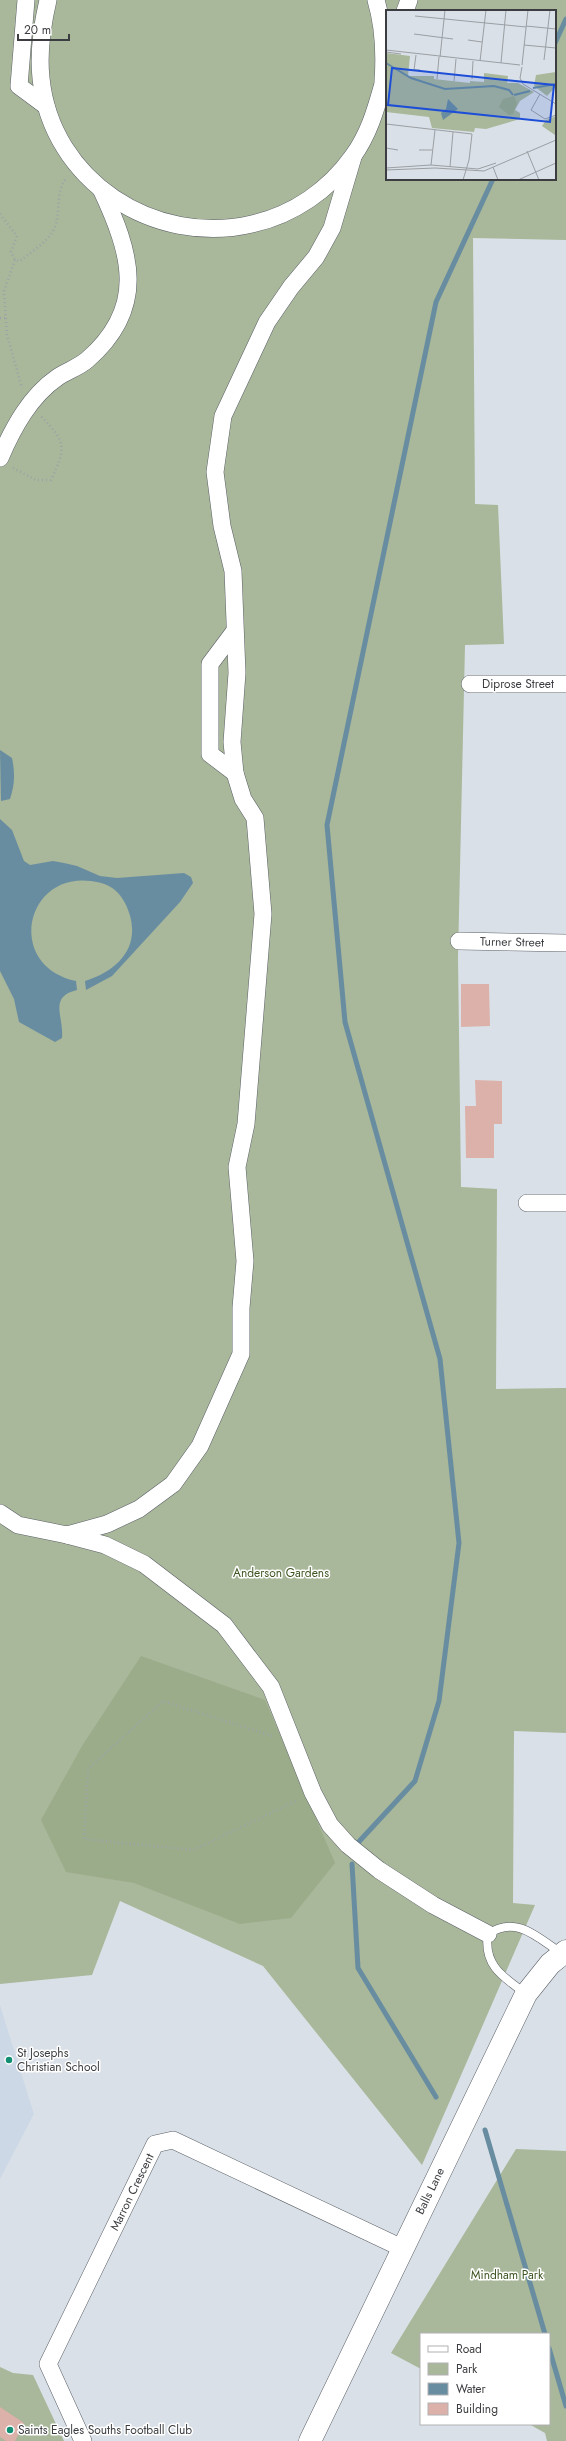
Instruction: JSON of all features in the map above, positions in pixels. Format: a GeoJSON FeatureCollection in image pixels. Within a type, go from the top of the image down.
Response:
{"type":"FeatureCollection","features":[{"type":"Feature","properties":{"kind":"main road","name":"Balls Lane"},"geometry":{"type":"LineString","coordinates":[[310,2441],[526,1994],[550,1964],[564,1952]]}},
{"type":"Feature","properties":{"kind":"street"},"geometry":{"type":"LineString","coordinates":[[26,0],[19,86],[46,106]]}},
{"type":"Feature","properties":{"kind":"street"},"geometry":{"type":"LineString","coordinates":[[48,0],[42,25],[39,52],[41,79],[46,106],[62,141],[79,167],[101,189],[130,209],[164,223],[199,229],[234,228],[269,220],[301,205],[330,184],[353,157],[367,134],[377,109],[385,76],[383,28],[376,0]]}},
{"type":"Feature","properties":{"kind":"street"},"geometry":{"type":"LineString","coordinates":[[405,10],[409,0]]}},
{"type":"Feature","properties":{"kind":"street"},"geometry":{"type":"LineString","coordinates":[[67,1535],[107,1524],[139,1509],[173,1484],[200,1446],[241,1354],[241,1308],[245,1261],[237,1167],[246,1124],[263,914],[255,818],[243,799],[236,773],[232,742],[237,673],[234,632],[233,571],[222,526],[215,472],[222,416],[267,322],[291,287],[316,257],[332,228],[353,157]]}},
{"type":"Feature","properties":{"kind":"street"},"geometry":{"type":"LineString","coordinates":[[0,458],[13,428],[30,404],[57,378],[87,361],[116,327],[127,300],[127,255],[120,228],[101,189]]}},
{"type":"Feature","properties":{"kind":"street"},"geometry":{"type":"LineString","coordinates":[[234,632],[210,664],[210,754],[236,773]]}},
{"type":"Feature","properties":{"kind":"street","name":"Diprose Street"},"geometry":{"type":"LineString","coordinates":[[470,684],[566,684]]}},
{"type":"Feature","properties":{"kind":"street","name":"Turner Street"},"geometry":{"type":"LineString","coordinates":[[459,941],[566,943]]}},
{"type":"Feature","properties":{"kind":"street"},"geometry":{"type":"LineString","coordinates":[[527,1203],[566,1203]]}},
{"type":"Feature","properties":{"kind":"street"},"geometry":{"type":"LineString","coordinates":[[0,1514],[18,1525],[67,1535],[105,1545],[144,1564],[224,1625],[271,1687],[313,1793],[330,1825],[354,1849],[411,1891],[488,1934]]}},
{"type":"Feature","properties":{"kind":"street","name":"Marron Crescent"},"geometry":{"type":"LineString","coordinates":[[83,2441],[48,2364],[155,2144],[173,2140],[402,2248]]}},
{"type":"Feature","properties":{"kind":"lane"},"geometry":{"type":"LineString","coordinates":[[526,1994],[499,1974],[486,1947],[488,1934],[498,1927],[513,1925],[527,1930],[564,1952]]}},
{"type":"Feature","properties":{"kind":"path"},"geometry":{"type":"LineString","coordinates":[[15,260],[20,260],[52,231],[58,214],[60,188],[64,180],[79,167]]}},
{"type":"Feature","properties":{"kind":"path"},"geometry":{"type":"LineString","coordinates":[[0,214],[17,236],[11,252],[15,260],[4,291],[6,318],[0,318]]}},
{"type":"Feature","properties":{"kind":"path"},"geometry":{"type":"LineString","coordinates":[[294,1743],[163,1701],[88,1769],[84,1839],[193,1850],[313,1793]]}},
{"type":"Feature","properties":{"kind":"shaded area","name":"St Josephs Christian School"},"geometry":{"type":"Polygon","coordinates":[[[0,2005],[34,2114],[0,2179],[0,2005]]]}},
{"type":"Feature","properties":{"kind":"green space","name":"Anderson Gardens"},"geometry":{"type":"Polygon","coordinates":[[[0,0],[566,0],[566,240],[473,238],[475,504],[498,505],[504,644],[465,645],[458,957],[461,1187],[497,1189],[496,1389],[566,1388],[566,1733],[514,1731],[513,1903],[535,1905],[422,2165],[263,1966],[120,1901],[92,1975],[0,1984],[0,0]]]}},
{"type":"Feature","properties":{"kind":"green space"},"geometry":{"type":"Polygon","coordinates":[[[141,1656],[265,1700],[335,1863],[291,1918],[240,1924],[134,1883],[66,1872],[41,1820],[82,1746],[141,1656]]]}},
{"type":"Feature","properties":{"kind":"green space","name":"Mindham Park"},"geometry":{"type":"Polygon","coordinates":[[[516,2149],[566,2151],[566,2441],[547,2441],[545,2433],[531,2425],[550,2425],[550,2333],[420,2333],[420,2368],[391,2353],[516,2149]]]}},
{"type":"Feature","properties":{"kind":"green space"},"geometry":{"type":"Polygon","coordinates":[[[0,2367],[13,2373],[33,2375],[64,2441],[0,2441],[0,2367]]]}},
{"type":"Feature","properties":{"kind":"water"},"geometry":{"type":"Polygon","coordinates":[[[0,750],[12,758],[14,774],[14,783],[10,799],[1,801],[0,750]]]}},
{"type":"Feature","properties":{"kind":"water"},"geometry":{"type":"Polygon","coordinates":[[[0,819],[12,830],[24,861],[30,865],[53,861],[77,866],[100,876],[117,878],[184,873],[191,877],[193,883],[180,902],[112,976],[86,990],[85,981],[110,969],[126,952],[131,941],[132,930],[130,917],[125,903],[119,894],[111,887],[102,883],[91,881],[68,882],[51,891],[39,905],[32,922],[32,940],[39,958],[54,972],[76,981],[77,990],[68,993],[60,1002],[59,1008],[62,1038],[55,1042],[19,1022],[14,999],[0,971],[0,819]]]}},
{"type":"Feature","properties":{"kind":"building"},"geometry":{"type":"Polygon","coordinates":[[[461,984],[489,984],[490,1026],[461,1027],[461,984]]]}},
{"type":"Feature","properties":{"kind":"building"},"geometry":{"type":"Polygon","coordinates":[[[475,1080],[502,1081],[502,1124],[494,1124],[494,1158],[466,1158],[465,1106],[476,1106],[475,1080]]]}},
{"type":"Feature","properties":{"kind":"building","name":"Saints Eagles Souths Football Club"},"geometry":{"type":"Polygon","coordinates":[[[0,2407],[24,2423],[15,2441],[6,2441],[0,2437],[0,2407]]]}},
{"type":"Feature","properties":{"kind":"waterway"},"geometry":{"type":"LineString","coordinates":[[556,41],[566,19]]}},
{"type":"Feature","properties":{"kind":"waterway"},"geometry":{"type":"LineString","coordinates":[[354,1847],[415,1781],[439,1701],[459,1543],[440,1359],[345,1022],[327,825],[436,302],[493,180]]}},
{"type":"Feature","properties":{"kind":"waterway"},"geometry":{"type":"LineString","coordinates":[[352,1864],[358,1968],[436,2097]]}},
{"type":"Feature","properties":{"kind":"waterway"},"geometry":{"type":"LineString","coordinates":[[485,2130],[545,2333]]}},
{"type":"Feature","properties":{"kind":"waterway"},"geometry":{"type":"LineString","coordinates":[[550,2351],[566,2406]]}},
{"type":"Feature","properties":{"kind":"place","name":"St Josephs Christian School"},"geometry":{"type":"Point","coordinates":[9,2060]}},
{"type":"Feature","properties":{"kind":"place","name":"Saints Eagles Souths Football Club"},"geometry":{"type":"Point","coordinates":[10,2430]}}]}
